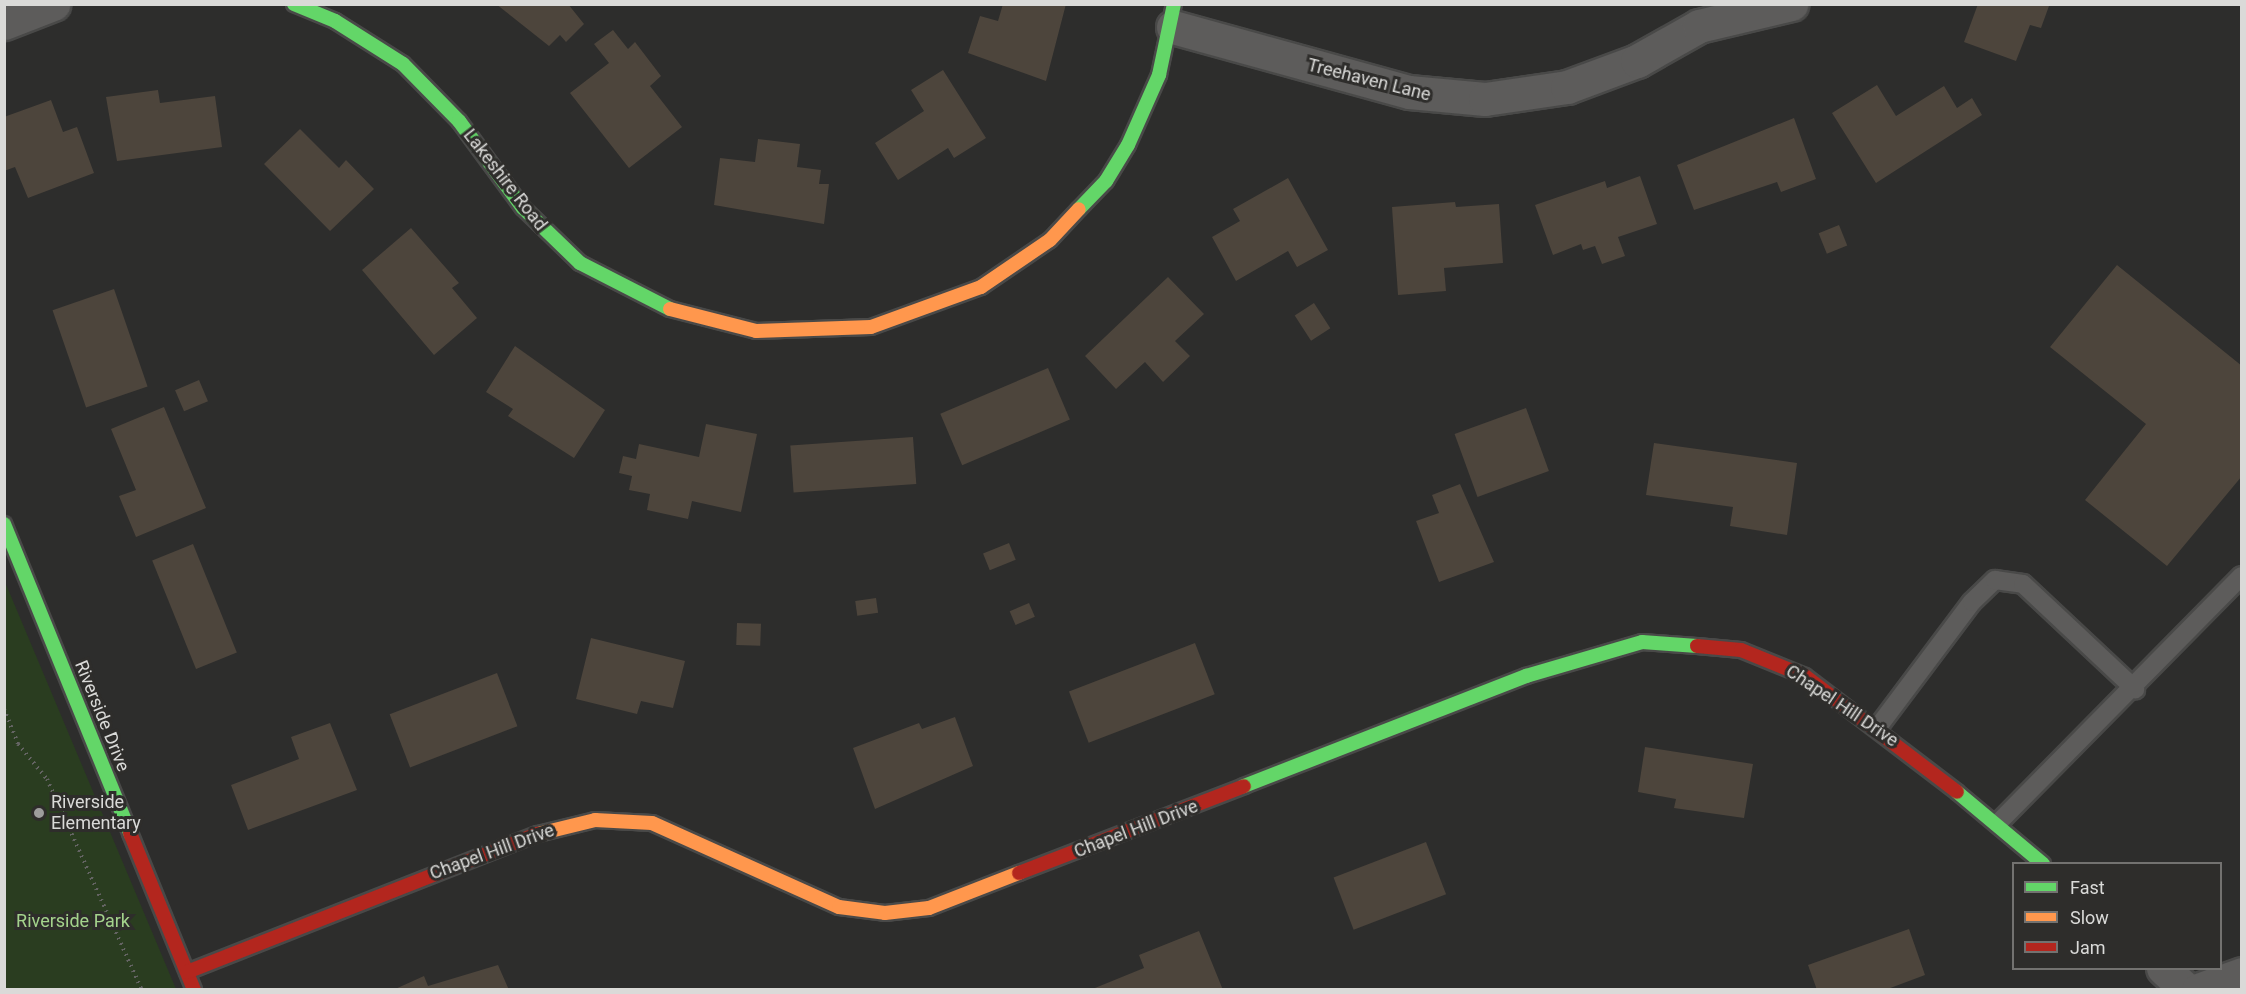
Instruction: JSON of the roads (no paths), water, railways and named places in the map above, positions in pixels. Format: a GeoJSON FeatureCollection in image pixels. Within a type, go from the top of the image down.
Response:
{"type":"FeatureCollection","features":[{"type":"Feature","properties":{"kind":"street"},"geometry":{"type":"LineString","coordinates":[[4,23],[53,4]]}},
{"type":"Feature","properties":{"kind":"street","name":"Lakeshire Road"},"geometry":{"type":"LineString","coordinates":[[294,4],[335,21],[403,64],[459,121],[523,208],[580,263],[614,285],[688,317],[756,331],[794,332],[871,327],[938,307],[981,287],[1050,240],[1106,181],[1128,145],[1147,110],[1173,16]]}},
{"type":"Feature","properties":{"kind":"street","name":"Treehaven Lane"},"geometry":{"type":"LineString","coordinates":[[1173,16],[1409,92],[1485,99],[1605,75],[1704,15],[1791,4]]}},
{"type":"Feature","properties":{"kind":"street","name":"Riverside Drive"},"geometry":{"type":"LineString","coordinates":[[4,524],[194,990]]}},
{"type":"Feature","properties":{"kind":"street","name":"Chapel Hill Drive"},"geometry":{"type":"LineString","coordinates":[[187,972],[516,840],[594,820],[663,826],[838,907],[885,913],[929,908],[1536,673],[1642,642],[1706,643],[1776,662],[1878,727],[1998,823],[2041,862]]}},
{"type":"Feature","properties":{"kind":"street"},"geometry":{"type":"LineString","coordinates":[[2164,970],[2187,990]]}},
{"type":"Feature","properties":{"kind":"street"},"geometry":{"type":"LineString","coordinates":[[2198,990],[2241,974]]}},
{"type":"Feature","properties":{"kind":"lane"},"geometry":{"type":"LineString","coordinates":[[1998,823],[2135,689],[2241,576]]}},
{"type":"Feature","properties":{"kind":"lane"},"geometry":{"type":"LineString","coordinates":[[1878,727],[1972,602],[1995,580],[2023,584],[2135,689]]}},
{"type":"Feature","properties":{"kind":"place","name":"Riverside Elementary"},"geometry":{"type":"Point","coordinates":[39,813]}},
{"type":"Feature","properties":{"kind":"park label","name":"Riverside Park"},"geometry":{"type":"Point","coordinates":[73,921]}}]}
